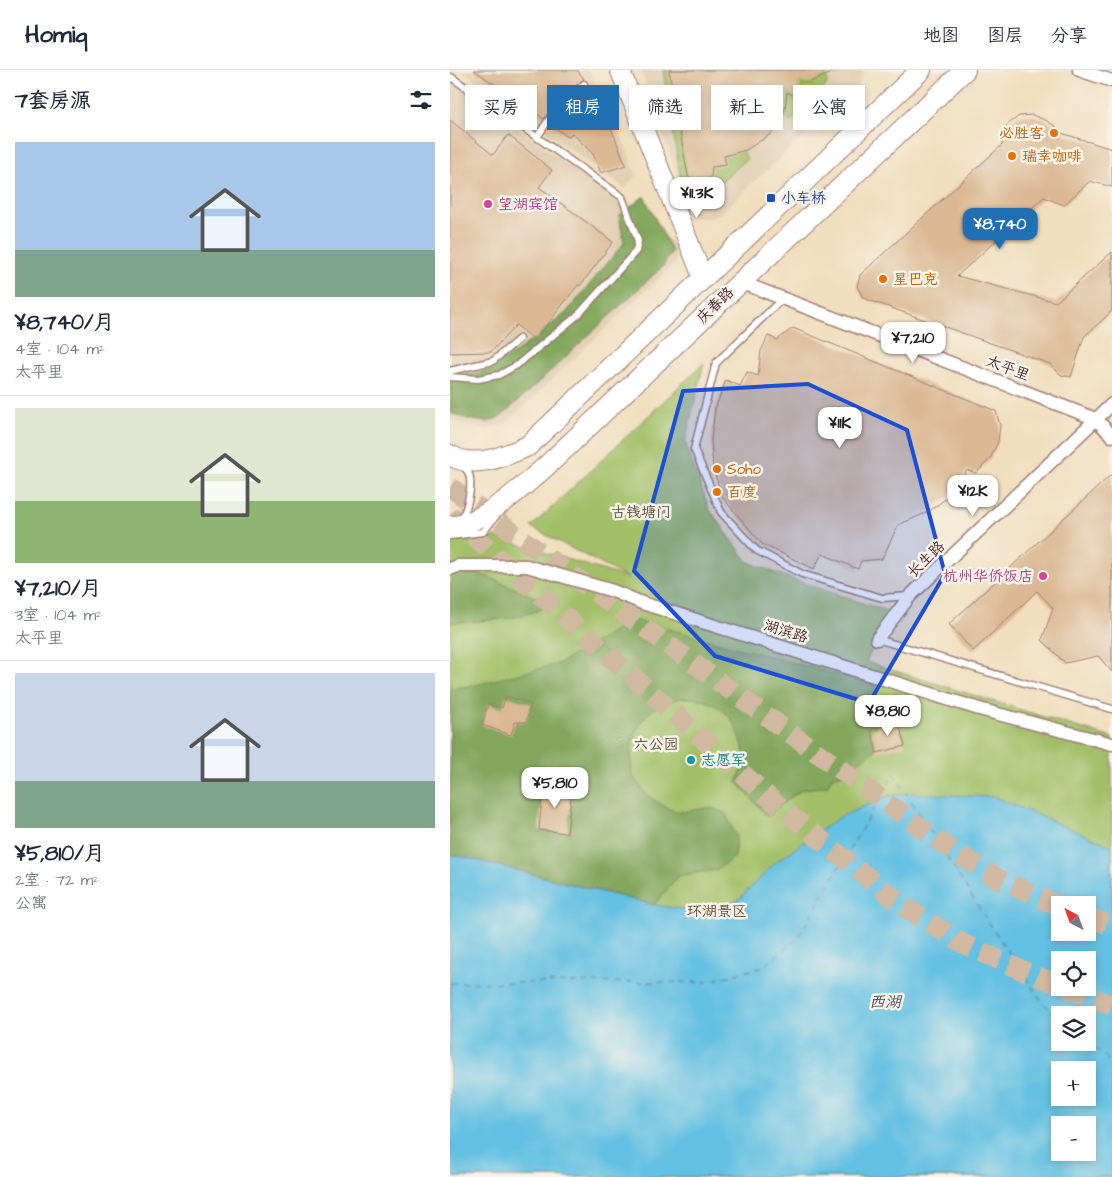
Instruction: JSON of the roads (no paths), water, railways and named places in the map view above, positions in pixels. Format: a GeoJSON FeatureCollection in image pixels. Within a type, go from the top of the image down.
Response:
{"type":"FeatureCollection","features":[{"type":"Feature","properties":{"kind":"main road","name":"庆春路"},"geometry":{"type":"LineString","coordinates":[[454,458],[485,461],[504,457],[528,446],[920,70]]}},
{"type":"Feature","properties":{"kind":"main road","name":"庆春路"},"geometry":{"type":"LineString","coordinates":[[452,529],[476,518],[508,499],[555,458],[965,70]]}},
{"type":"Feature","properties":{"kind":"street"},"geometry":{"type":"LineString","coordinates":[[620,70],[703,278]]}},
{"type":"Feature","properties":{"kind":"street"},"geometry":{"type":"LineString","coordinates":[[1079,70],[1112,81]]}},
{"type":"Feature","properties":{"kind":"street","name":"太平里"},"geometry":{"type":"LineString","coordinates":[[740,282],[1096,419]]}},
{"type":"Feature","properties":{"kind":"street","name":"长生路"},"geometry":{"type":"LineString","coordinates":[[878,639],[910,596],[1112,404]]}},
{"type":"Feature","properties":{"kind":"street"},"geometry":{"type":"LineString","coordinates":[[1096,419],[1112,436]]}},
{"type":"Feature","properties":{"kind":"street","name":"湖滨路"},"geometry":{"type":"LineString","coordinates":[[450,569],[458,566],[527,566],[613,591],[642,603],[980,709],[1112,744]]}},
{"type":"Feature","properties":{"kind":"lane"},"geometry":{"type":"LineString","coordinates":[[450,79],[451,77],[622,197],[638,241],[636,251],[578,315],[518,365],[500,375],[478,380],[450,377]]}},
{"type":"Feature","properties":{"kind":"lane"},"geometry":{"type":"LineString","coordinates":[[537,137],[555,111],[584,84]]}},
{"type":"Feature","properties":{"kind":"lane"},"geometry":{"type":"LineString","coordinates":[[782,299],[716,363],[694,449],[721,512],[756,550],[802,574],[882,598],[910,596]]}},
{"type":"Feature","properties":{"kind":"lane"},"geometry":{"type":"LineString","coordinates":[[450,371],[493,361],[519,339]]}},
{"type":"Feature","properties":{"kind":"lane"},"geometry":{"type":"LineString","coordinates":[[452,529],[466,512],[469,491],[469,473],[454,458]]}},
{"type":"Feature","properties":{"kind":"lane"},"geometry":{"type":"LineString","coordinates":[[878,639],[1112,709]]}},
{"type":"Feature","properties":{"kind":"water","name":"西湖"},"geometry":{"type":"Polygon","coordinates":[[[912,793],[994,797],[1112,846],[1112,1177],[450,1177],[450,855],[654,905],[709,913],[738,900],[777,861],[840,817],[888,796],[912,793]]]}},
{"type":"Feature","properties":{"kind":"tunnel"},"geometry":{"type":"LineString","coordinates":[[450,487],[946,846],[1000,880],[1051,902]]}},
{"type":"Feature","properties":{"kind":"tunnel"},"geometry":{"type":"LineString","coordinates":[[450,515],[781,808],[906,908],[964,944],[1051,981]]}},
{"type":"Feature","properties":{"kind":"tunnel"},"geometry":{"type":"LineString","coordinates":[[1096,920],[1112,926]]}},
{"type":"Feature","properties":{"kind":"tunnel"},"geometry":{"type":"LineString","coordinates":[[1088,996],[1112,1005]]}},
{"type":"Feature","properties":{"kind":"place","name":"必胜客"},"geometry":{"type":"Point","coordinates":[1054,133]}},
{"type":"Feature","properties":{"kind":"place","name":"瑞幸咖啡"},"geometry":{"type":"Point","coordinates":[1012,156]}},
{"type":"Feature","properties":{"kind":"place","name":"小车桥"},"geometry":{"type":"Point","coordinates":[771,198]}},
{"type":"Feature","properties":{"kind":"place","name":"望湖宾馆"},"geometry":{"type":"Point","coordinates":[488,204]}},
{"type":"Feature","properties":{"kind":"place","name":"星巴克"},"geometry":{"type":"Point","coordinates":[883,279]}},
{"type":"Feature","properties":{"kind":"place","name":"Soho"},"geometry":{"type":"Point","coordinates":[717,469]}},
{"type":"Feature","properties":{"kind":"place","name":"百度"},"geometry":{"type":"Point","coordinates":[717,492]}},
{"type":"Feature","properties":{"kind":"place","name":"杭州华侨饭店"},"geometry":{"type":"Point","coordinates":[1043,576]}},
{"type":"Feature","properties":{"kind":"place","name":"志愿军"},"geometry":{"type":"Point","coordinates":[691,760]}},
{"type":"Feature","properties":{"kind":"park label","name":"古钱塘门"},"geometry":{"type":"Point","coordinates":[641,512]}},
{"type":"Feature","properties":{"kind":"park label","name":"六公园"},"geometry":{"type":"Point","coordinates":[656,744]}},
{"type":"Feature","properties":{"kind":"park label","name":"环湖景区"},"geometry":{"type":"Point","coordinates":[717,911]}}]}
